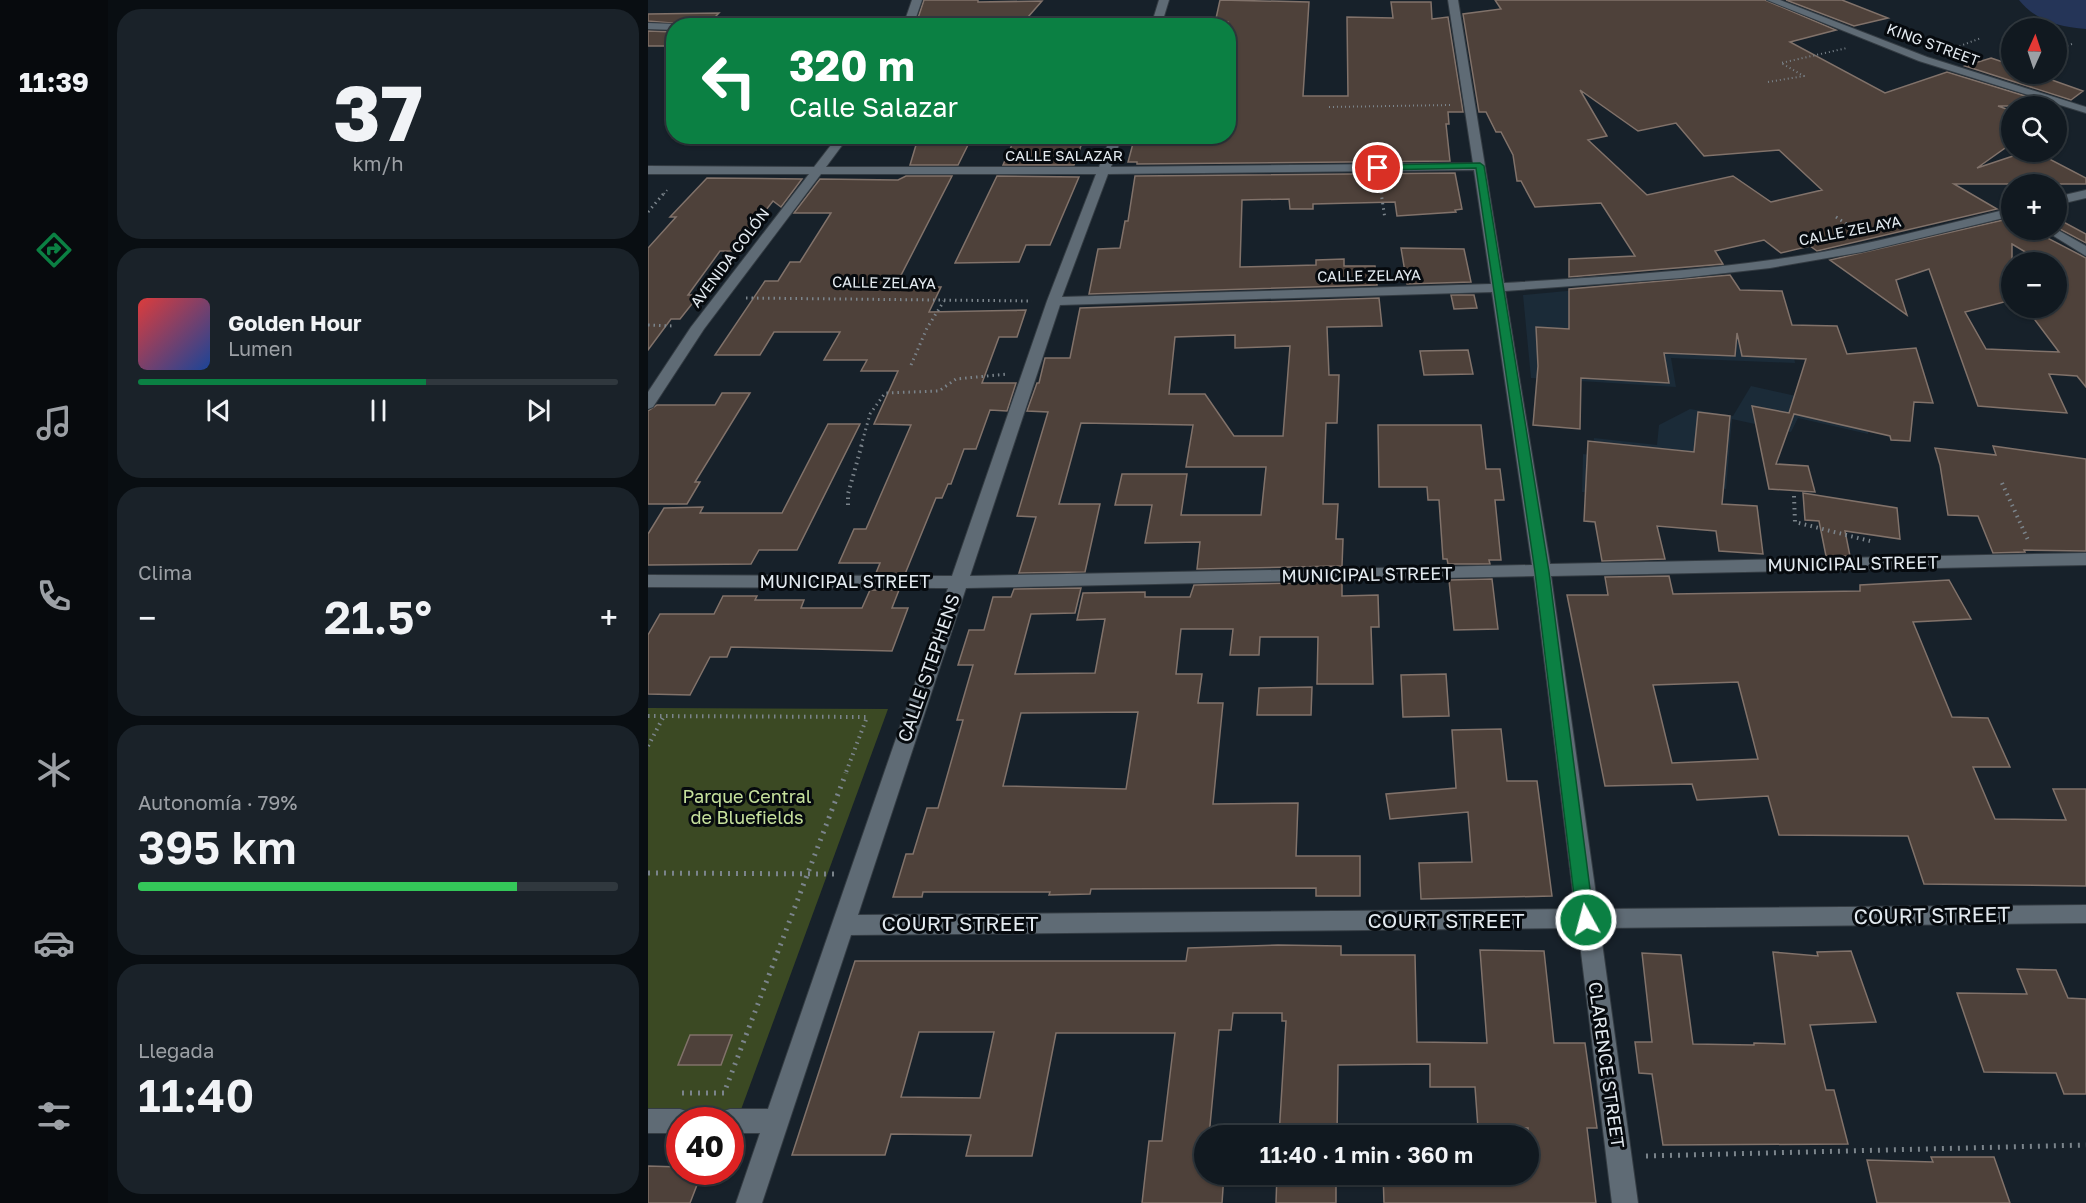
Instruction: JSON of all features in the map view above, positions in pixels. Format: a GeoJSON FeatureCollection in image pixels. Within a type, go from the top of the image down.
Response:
{"type":"FeatureCollection","features":[{"type":"Feature","properties":{"kind":"street"},"geometry":{"type":"LineString","coordinates":[[911,18],[917,0]]}},
{"type":"Feature","properties":{"kind":"street"},"geometry":{"type":"LineString","coordinates":[[1158,18],[1164,0]]}},
{"type":"Feature","properties":{"kind":"street","name":"CLARENCE STREET"},"geometry":{"type":"LineString","coordinates":[[1453,0],[1542,572],[1625,1203]]}},
{"type":"Feature","properties":{"kind":"street","name":"KING STREET"},"geometry":{"type":"LineString","coordinates":[[1772,0],[1923,59],[2086,110]]}},
{"type":"Feature","properties":{"kind":"street"},"geometry":{"type":"LineString","coordinates":[[648,26],[666,27]]}},
{"type":"Feature","properties":{"kind":"street","name":"AVENIDA COLÓN"},"geometry":{"type":"LineString","coordinates":[[648,404],[698,327],[837,144]]}},
{"type":"Feature","properties":{"kind":"street","name":"CALLE STEPHENS"},"geometry":{"type":"LineString","coordinates":[[749,1203],[1054,300],[1106,171],[1114,144]]}},
{"type":"Feature","properties":{"kind":"street","name":"CALLE SALAZAR"},"geometry":{"type":"LineString","coordinates":[[648,170],[1106,171],[1480,166]]}},
{"type":"Feature","properties":{"kind":"street"},"geometry":{"type":"LineString","coordinates":[[2067,198],[2086,194]]}},
{"type":"Feature","properties":{"kind":"street","name":"CALLE ZELAYA"},"geometry":{"type":"LineString","coordinates":[[1054,300],[1498,289],[1771,264],[1878,244],[2001,215]]}},
{"type":"Feature","properties":{"kind":"street"},"geometry":{"type":"LineString","coordinates":[[2066,240],[2086,252]]}},
{"type":"Feature","properties":{"kind":"street","name":"MUNICIPAL STREET"},"geometry":{"type":"LineString","coordinates":[[648,581],[958,582],[1542,572],[2086,559]]}},
{"type":"Feature","properties":{"kind":"street","name":"COURT STREET"},"geometry":{"type":"LineString","coordinates":[[842,925],[2086,914]]}},
{"type":"Feature","properties":{"kind":"street"},"geometry":{"type":"LineString","coordinates":[[648,1121],[666,1121]]}},
{"type":"Feature","properties":{"kind":"street"},"geometry":{"type":"LineString","coordinates":[[744,1121],[777,1121]]}},
{"type":"Feature","properties":{"kind":"path"},"geometry":{"type":"LineString","coordinates":[[1768,82],[1804,76],[1781,63],[1877,41]]}},
{"type":"Feature","properties":{"kind":"path"},"geometry":{"type":"LineString","coordinates":[[2067,46],[2072,44]]}},
{"type":"Feature","properties":{"kind":"path"},"geometry":{"type":"LineString","coordinates":[[1329,107],[1470,104]]}},
{"type":"Feature","properties":{"kind":"path"},"geometry":{"type":"LineString","coordinates":[[1378,168],[1385,219]]}},
{"type":"Feature","properties":{"kind":"path","name":"CALLE ZELAYA"},"geometry":{"type":"LineString","coordinates":[[722,298],[1054,300]]}},
{"type":"Feature","properties":{"kind":"path"},"geometry":{"type":"LineString","coordinates":[[911,365],[927,328],[944,301]]}},
{"type":"Feature","properties":{"kind":"path"},"geometry":{"type":"LineString","coordinates":[[848,504],[848,494],[870,414],[885,393],[939,391],[956,379],[990,374],[1030,373]]}},
{"type":"Feature","properties":{"kind":"path"},"geometry":{"type":"LineString","coordinates":[[2002,483],[2037,559]]}},
{"type":"Feature","properties":{"kind":"path"},"geometry":{"type":"LineString","coordinates":[[1794,496],[1795,522],[1872,542]]}},
{"type":"Feature","properties":{"kind":"path"},"geometry":{"type":"LineString","coordinates":[[648,716],[867,717],[724,1093],[670,1092]]}},
{"type":"Feature","properties":{"kind":"path"},"geometry":{"type":"LineString","coordinates":[[648,746],[664,716]]}},
{"type":"Feature","properties":{"kind":"path"},"geometry":{"type":"LineString","coordinates":[[648,873],[860,874]]}},
{"type":"Feature","properties":{"kind":"path"},"geometry":{"type":"LineString","coordinates":[[1618,1156],[2086,1145]]}},
{"type":"Feature","properties":{"kind":"shaded area"},"geometry":{"type":"Polygon","coordinates":[[[1652,283],[1708,319],[1793,350],[1795,363],[1671,358],[1676,387],[1531,378],[1523,295],[1652,283]]]}},
{"type":"Feature","properties":{"kind":"shaded area"},"geometry":{"type":"Polygon","coordinates":[[[1751,386],[1873,413],[1868,434],[1798,418],[1791,432],[1732,419],[1726,489],[1673,482],[1668,499],[1582,492],[1583,454],[1592,455],[1594,438],[1657,445],[1659,425],[1690,409],[1733,416],[1751,386]]]}},
{"type":"Feature","properties":{"kind":"green space","name":"Parque Central de Bluefields"},"geometry":{"type":"Polygon","coordinates":[[[648,708],[888,709],[742,1107],[666,1107],[666,1114],[648,1114],[648,708]]]}},
{"type":"Feature","properties":{"kind":"water"},"geometry":{"type":"Polygon","coordinates":[[[2019,0],[2086,0],[2086,29],[2067,27],[2067,18],[2041,18],[2019,0]]]}},
{"type":"Feature","properties":{"kind":"building"},"geometry":{"type":"Polygon","coordinates":[[[924,0],[1042,1],[1027,18],[918,18],[924,0]]]}},
{"type":"Feature","properties":{"kind":"building"},"geometry":{"type":"Polygon","coordinates":[[[1220,0],[1309,2],[1303,96],[1348,96],[1347,17],[1393,18],[1391,2],[1431,2],[1432,19],[1448,17],[1463,112],[1448,112],[1449,124],[1446,124],[1450,161],[1137,164],[1137,162],[1128,162],[1133,144],[1236,144],[1236,18],[1216,18],[1220,0]]]}},
{"type":"Feature","properties":{"kind":"building"},"geometry":{"type":"Polygon","coordinates":[[[1495,0],[1765,0],[1836,30],[1790,42],[1885,93],[1947,72],[2025,96],[2001,96],[2001,106],[1998,106],[2001,107],[2001,151],[1977,168],[2001,160],[2001,162],[2055,162],[2086,178],[2086,184],[2067,184],[2067,174],[2001,174],[2001,184],[1954,184],[1997,209],[1817,251],[1810,246],[1781,253],[1764,240],[1715,251],[1723,264],[1569,277],[1569,259],[1635,256],[1601,203],[1535,207],[1521,181],[1517,181],[1513,155],[1501,132],[1496,132],[1486,112],[1479,112],[1463,14],[1501,9],[1495,0]],[[1580,90],[1607,136],[1588,140],[1647,195],[1733,176],[1771,202],[1822,190],[1779,150],[1704,156],[1676,123],[1638,131],[1580,90]]]}},
{"type":"Feature","properties":{"kind":"building"},"geometry":{"type":"Polygon","coordinates":[[[1786,0],[1842,0],[1888,18],[1854,26],[1786,0]]]}},
{"type":"Feature","properties":{"kind":"building"},"geometry":{"type":"Polygon","coordinates":[[[719,13],[714,18],[666,18],[666,23],[648,21],[648,14],[719,13]]]}},
{"type":"Feature","properties":{"kind":"building"},"geometry":{"type":"Polygon","coordinates":[[[648,31],[666,32],[666,46],[648,46],[648,31]]]}},
{"type":"Feature","properties":{"kind":"building"},"geometry":{"type":"Polygon","coordinates":[[[1991,58],[2001,61],[2001,78],[1965,66],[1991,58]]]}},
{"type":"Feature","properties":{"kind":"building"},"geometry":{"type":"Polygon","coordinates":[[[2021,84],[2063,84],[2083,91],[2071,100],[2067,99],[2067,96],[2059,96],[2021,84]]]}},
{"type":"Feature","properties":{"kind":"building"},"geometry":{"type":"Polygon","coordinates":[[[968,144],[958,165],[910,165],[916,145],[968,144]]]}},
{"type":"Feature","properties":{"kind":"building"},"geometry":{"type":"Polygon","coordinates":[[[1012,144],[1082,144],[1074,165],[1003,165],[1012,144]]]}},
{"type":"Feature","properties":{"kind":"building"},"geometry":{"type":"Polygon","coordinates":[[[1455,173],[1462,209],[1455,210],[1456,212],[1397,216],[1395,202],[1313,204],[1313,209],[1290,209],[1289,199],[1242,200],[1240,267],[1316,265],[1316,260],[1344,259],[1344,266],[1375,266],[1377,285],[1089,294],[1098,249],[1120,248],[1125,221],[1128,221],[1135,176],[1455,173]]]}},
{"type":"Feature","properties":{"kind":"building"},"geometry":{"type":"Polygon","coordinates":[[[906,176],[952,176],[895,287],[941,287],[929,312],[1026,310],[1017,337],[999,337],[982,383],[1016,383],[1007,411],[990,410],[976,449],[964,449],[951,484],[948,484],[942,498],[936,498],[905,574],[876,573],[880,563],[839,563],[854,529],[866,529],[911,425],[874,424],[898,371],[861,371],[867,360],[824,360],[840,332],[774,332],[760,355],[715,355],[765,281],[778,281],[790,262],[800,262],[831,213],[794,213],[820,179],[898,180],[906,176]]]}},
{"type":"Feature","properties":{"kind":"building"},"geometry":{"type":"Polygon","coordinates":[[[997,176],[1079,177],[1050,245],[1026,245],[1019,262],[955,263],[997,176]]]}},
{"type":"Feature","properties":{"kind":"building"},"geometry":{"type":"Polygon","coordinates":[[[707,178],[802,179],[781,207],[773,201],[734,251],[720,251],[688,295],[699,295],[680,319],[671,319],[648,350],[648,248],[676,217],[670,217],[707,178]]]}},
{"type":"Feature","properties":{"kind":"building"},"geometry":{"type":"Polygon","coordinates":[[[2001,221],[2001,240],[2051,240],[2086,258],[2086,387],[2077,376],[2049,374],[2067,413],[1978,406],[1929,269],[1896,280],[1907,315],[1830,260],[2001,221]]]}},
{"type":"Feature","properties":{"kind":"building"},"geometry":{"type":"Polygon","coordinates":[[[2067,224],[2086,234],[2086,243],[2067,233],[2067,224]]]}},
{"type":"Feature","properties":{"kind":"building"},"geometry":{"type":"Polygon","coordinates":[[[1401,248],[1464,249],[1471,282],[1407,284],[1401,248]]]}},
{"type":"Feature","properties":{"kind":"building"},"geometry":{"type":"Polygon","coordinates":[[[1730,275],[1740,290],[1782,291],[1792,325],[1837,326],[1847,354],[1916,348],[1933,403],[1914,402],[1910,441],[1891,440],[1890,436],[1794,414],[1776,464],[1808,466],[1815,492],[1769,489],[1752,406],[1789,413],[1806,359],[1742,356],[1737,333],[1735,356],[1664,353],[1669,383],[1581,378],[1580,429],[1533,425],[1538,366],[1536,327],[1569,329],[1569,289],[1730,275]]]}},
{"type":"Feature","properties":{"kind":"building"},"geometry":{"type":"Polygon","coordinates":[[[1451,295],[1474,295],[1477,308],[1454,309],[1451,295]]]}},
{"type":"Feature","properties":{"kind":"building"},"geometry":{"type":"Polygon","coordinates":[[[1379,298],[1382,326],[1327,327],[1329,375],[1339,375],[1337,423],[1326,423],[1323,504],[1338,504],[1336,539],[1343,539],[1342,566],[1197,569],[1200,542],[1145,543],[1152,505],[1115,505],[1122,474],[1187,474],[1181,515],[1261,515],[1266,467],[1186,467],[1193,425],[1081,423],[1059,504],[1100,504],[1085,572],[1019,573],[1036,517],[1017,516],[1048,412],[1027,411],[1037,383],[1039,383],[1045,358],[1070,358],[1080,308],[1379,298]],[[1235,335],[1175,337],[1169,394],[1205,394],[1234,436],[1283,436],[1290,346],[1235,348],[1235,335]]]}},
{"type":"Feature","properties":{"kind":"building"},"geometry":{"type":"Polygon","coordinates":[[[1468,350],[1473,374],[1424,375],[1420,351],[1468,350]]]}},
{"type":"Feature","properties":{"kind":"building"},"geometry":{"type":"Polygon","coordinates":[[[722,393],[750,393],[695,482],[700,482],[687,504],[648,504],[648,411],[657,405],[715,405],[722,393]]]}},
{"type":"Feature","properties":{"kind":"building"},"geometry":{"type":"Polygon","coordinates":[[[1698,412],[1730,416],[1722,504],[1757,506],[1763,554],[1719,551],[1716,531],[1657,526],[1665,559],[1602,561],[1595,522],[1584,521],[1588,441],[1694,452],[1698,412]]]}},
{"type":"Feature","properties":{"kind":"building"},"geometry":{"type":"Polygon","coordinates":[[[828,424],[860,424],[797,550],[759,550],[751,564],[648,565],[648,534],[664,508],[703,507],[700,513],[782,513],[828,424]]]}},
{"type":"Feature","properties":{"kind":"building"},"geometry":{"type":"Polygon","coordinates":[[[1378,425],[1481,425],[1486,469],[1500,469],[1504,500],[1495,500],[1501,560],[1489,560],[1490,564],[1448,564],[1447,559],[1443,559],[1439,500],[1428,500],[1427,487],[1379,487],[1378,425]]]}},
{"type":"Feature","properties":{"kind":"building"},"geometry":{"type":"Polygon","coordinates":[[[1993,446],[2086,459],[2086,551],[2024,550],[2025,552],[1993,553],[1978,516],[1948,515],[1935,448],[1996,455],[1993,446]]]}},
{"type":"Feature","properties":{"kind":"building"},"geometry":{"type":"Polygon","coordinates":[[[1803,493],[1897,508],[1900,539],[1845,531],[1850,556],[1826,556],[1819,521],[1805,520],[1803,493]]]}},
{"type":"Feature","properties":{"kind":"building"},"geometry":{"type":"Polygon","coordinates":[[[1669,576],[1673,594],[1860,591],[1860,585],[1949,580],[1971,619],[1913,622],[1952,717],[1988,718],[2010,767],[1973,767],[1995,819],[2066,820],[2053,789],[2086,789],[2086,886],[1924,884],[1908,836],[1779,835],[1768,796],[1697,800],[1692,784],[1605,786],[1567,595],[1608,595],[1605,577],[1669,576]],[[1738,682],[1653,685],[1672,763],[1758,759],[1738,682]]]}},
{"type":"Feature","properties":{"kind":"building"},"geometry":{"type":"Polygon","coordinates":[[[1492,579],[1498,629],[1454,630],[1449,580],[1492,579]]]}},
{"type":"Feature","properties":{"kind":"building"},"geometry":{"type":"Polygon","coordinates":[[[1342,582],[1342,596],[1378,595],[1379,627],[1371,627],[1373,684],[1317,684],[1318,637],[1260,637],[1259,655],[1230,655],[1233,629],[1181,629],[1176,674],[1202,674],[1198,703],[1223,703],[1213,804],[1298,803],[1296,856],[1360,856],[1360,896],[1316,896],[1316,888],[1091,889],[1090,894],[1049,895],[1050,892],[923,892],[922,897],[893,897],[906,854],[913,854],[927,808],[938,808],[963,720],[957,720],[973,665],[958,665],[969,630],[984,630],[993,597],[1011,597],[1014,589],[1081,588],[1075,613],[1031,614],[1015,674],[1095,673],[1105,619],[1077,620],[1083,593],[1145,592],[1145,597],[1190,597],[1194,585],[1342,582]],[[1138,712],[1021,713],[1003,786],[1126,789],[1138,712]]]}},
{"type":"Feature","properties":{"kind":"building"},"geometry":{"type":"Polygon","coordinates":[[[870,590],[899,590],[892,608],[908,608],[892,651],[731,647],[727,657],[710,657],[690,695],[648,694],[648,635],[660,614],[714,614],[723,596],[757,596],[755,600],[804,600],[801,608],[862,608],[870,590]]]}},
{"type":"Feature","properties":{"kind":"building"},"geometry":{"type":"Polygon","coordinates":[[[1446,674],[1449,716],[1403,717],[1401,675],[1446,674]]]}},
{"type":"Feature","properties":{"kind":"building"},"geometry":{"type":"Polygon","coordinates":[[[1312,687],[1311,715],[1257,715],[1259,688],[1312,687]]]}},
{"type":"Feature","properties":{"kind":"building"},"geometry":{"type":"Polygon","coordinates":[[[1501,729],[1507,781],[1537,781],[1552,896],[1421,899],[1419,863],[1472,862],[1468,812],[1390,819],[1386,794],[1456,788],[1452,730],[1501,729]]]}},
{"type":"Feature","properties":{"kind":"building"},"geometry":{"type":"Polygon","coordinates":[[[1278,945],[1341,946],[1341,955],[1415,955],[1417,1042],[1487,1043],[1480,950],[1544,951],[1554,1043],[1585,1043],[1597,1128],[1587,1128],[1596,1203],[1384,1203],[1383,1185],[1539,1185],[1539,1125],[1478,1125],[1475,1087],[1430,1087],[1430,1064],[1338,1065],[1337,1125],[1280,1125],[1286,1021],[1282,1021],[1282,1013],[1233,1013],[1231,1030],[1219,1030],[1210,1125],[1194,1125],[1194,1185],[1223,1185],[1222,1203],[1142,1203],[1149,1141],[1162,1141],[1175,1033],[1056,1033],[1032,1156],[966,1156],[971,1135],[891,1134],[885,1155],[792,1155],[855,961],[1186,961],[1188,948],[1278,945]],[[919,1032],[901,1097],[980,1098],[994,1032],[919,1032]]]}},
{"type":"Feature","properties":{"kind":"building"},"geometry":{"type":"Polygon","coordinates":[[[1851,951],[1876,1022],[1810,1025],[1826,1090],[1834,1090],[1848,1144],[1663,1145],[1652,1074],[1639,1073],[1635,1042],[1652,1042],[1642,953],[1681,955],[1693,1044],[1754,1045],[1754,1043],[1785,1044],[1773,952],[1818,956],[1817,952],[1851,951]]]}},
{"type":"Feature","properties":{"kind":"building"},"geometry":{"type":"Polygon","coordinates":[[[2017,969],[2056,970],[2068,998],[2086,999],[2086,1094],[2064,1094],[2056,1073],[1984,1072],[1957,993],[2027,994],[2017,969]]]}},
{"type":"Feature","properties":{"kind":"building"},"geometry":{"type":"Polygon","coordinates":[[[690,1035],[732,1035],[721,1065],[678,1065],[690,1035]]]}},
{"type":"Feature","properties":{"kind":"building"},"geometry":{"type":"Polygon","coordinates":[[[1931,1157],[1994,1157],[2010,1203],[1877,1203],[1867,1160],[1933,1162],[1931,1157]]]}},
{"type":"Feature","properties":{"kind":"building"},"geometry":{"type":"Polygon","coordinates":[[[648,1166],[666,1167],[666,1185],[697,1185],[690,1203],[648,1203],[648,1166]]]}},
{"type":"Feature","properties":{"kind":"building"},"geometry":{"type":"Polygon","coordinates":[[[1277,1185],[1336,1185],[1336,1203],[1276,1203],[1277,1185]]]}},
{"type":"Feature","properties":{"kind":"route"},"geometry":{"type":"LineString","coordinates":[[1378,168],[1480,166],[1520,441],[1542,572],[1586,920]]}}]}
